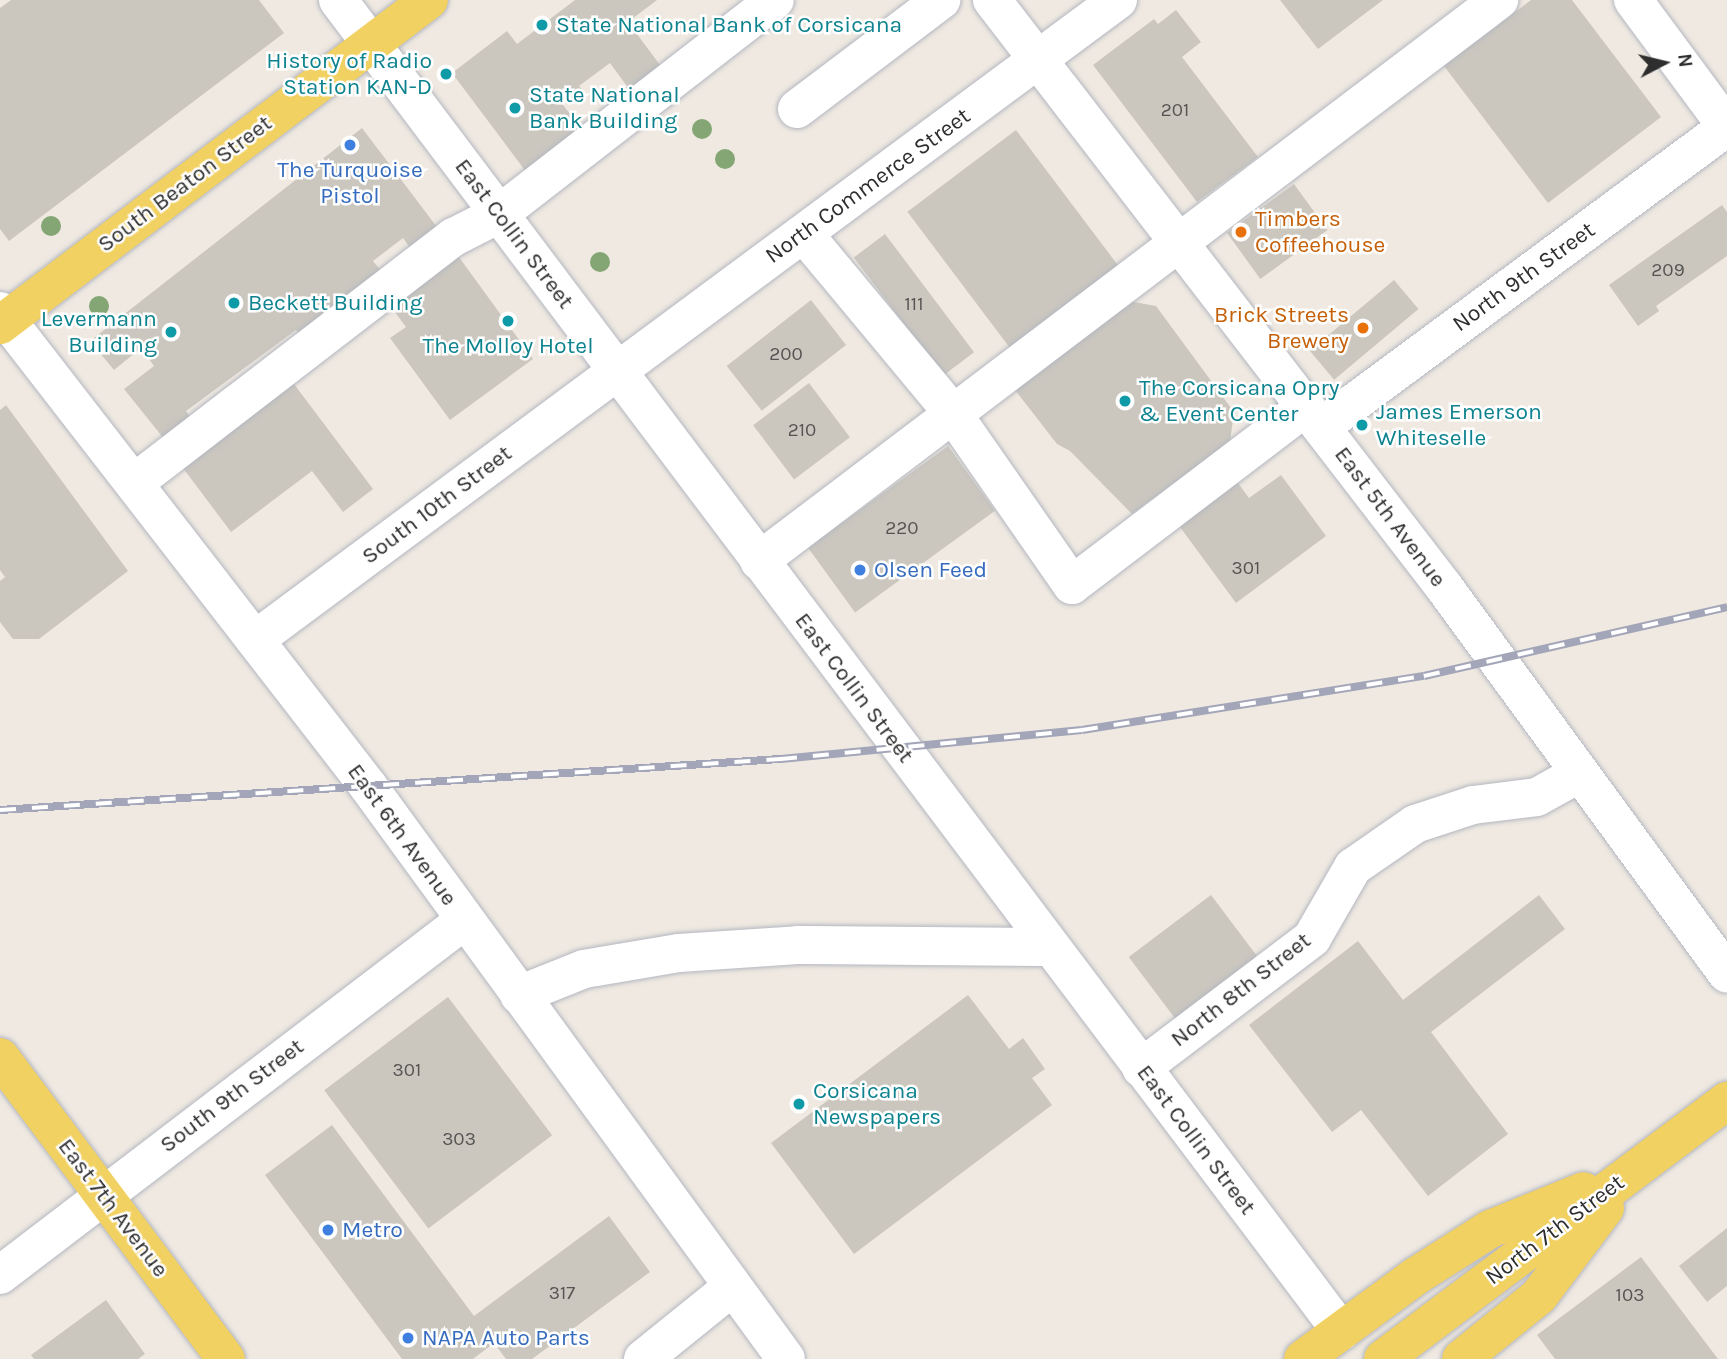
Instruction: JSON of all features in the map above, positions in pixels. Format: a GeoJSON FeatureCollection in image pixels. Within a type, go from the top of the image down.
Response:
{"type":"FeatureCollection","features":[{"type":"Feature","properties":{"kind":"main road","name":"South Beaton Street"},"geometry":{"type":"LineString","coordinates":[[2,318],[429,0]]}},
{"type":"Feature","properties":{"kind":"main road","name":"East 7th Avenue"},"geometry":{"type":"LineString","coordinates":[[0,1057],[226,1359]]}},
{"type":"Feature","properties":{"kind":"main road","name":"North 7th Street"},"geometry":{"type":"LineString","coordinates":[[1383,1359],[1727,1101]]}},
{"type":"Feature","properties":{"kind":"main road"},"geometry":{"type":"LineString","coordinates":[[1303,1359],[1490,1228],[1631,1172]]}},
{"type":"Feature","properties":{"kind":"main road"},"geometry":{"type":"LineString","coordinates":[[1461,1359],[1539,1296],[1631,1172]]}},
{"type":"Feature","properties":{"kind":"street","name":"East Collin Street"},"geometry":{"type":"LineString","coordinates":[[338,0],[1340,1331]]}},
{"type":"Feature","properties":{"kind":"street"},"geometry":{"type":"LineString","coordinates":[[134,483],[454,237],[499,214],[775,0]]}},
{"type":"Feature","properties":{"kind":"street"},"geometry":{"type":"LineString","coordinates":[[797,109],[942,0]]}},
{"type":"Feature","properties":{"kind":"street","name":"East 5th Avenue"},"geometry":{"type":"LineString","coordinates":[[992,0],[1314,417],[1727,974]]}},
{"type":"Feature","properties":{"kind":"street","name":"North Commerce Street"},"geometry":{"type":"LineString","coordinates":[[617,371],[1118,0]]}},
{"type":"Feature","properties":{"kind":"street"},"geometry":{"type":"LineString","coordinates":[[759,561],[951,411],[1181,245],[1499,0]]}},
{"type":"Feature","properties":{"kind":"street"},"geometry":{"type":"LineString","coordinates":[[1633,0],[1727,127]]}},
{"type":"Feature","properties":{"kind":"street","name":"North 9th Street"},"geometry":{"type":"LineString","coordinates":[[951,411],[1072,585],[1727,127]]}},
{"type":"Feature","properties":{"kind":"street"},"geometry":{"type":"LineString","coordinates":[[804,234],[951,411]]}},
{"type":"Feature","properties":{"kind":"street","name":"East 6th Avenue"},"geometry":{"type":"LineString","coordinates":[[2,318],[256,639],[465,920],[731,1288],[786,1359]]}},
{"type":"Feature","properties":{"kind":"street","name":"South 10th Street"},"geometry":{"type":"LineString","coordinates":[[256,639],[617,371]]}},
{"type":"Feature","properties":{"kind":"street","name":"North 8th Street"},"geometry":{"type":"LineString","coordinates":[[1141,1068],[1312,938],[1353,867],[1415,824],[1473,805],[1537,797],[1580,774]]}},
{"type":"Feature","properties":{"kind":"street","name":"South 9th Street"},"geometry":{"type":"LineString","coordinates":[[0,1275],[103,1193],[465,920]]}},
{"type":"Feature","properties":{"kind":"street"},"geometry":{"type":"LineString","coordinates":[[519,995],[584,969],[679,953],[798,945],[1050,947]]}},
{"type":"Feature","properties":{"kind":"street"},"geometry":{"type":"LineString","coordinates":[[643,1359],[731,1288]]}},
{"type":"Feature","properties":{"kind":"building"},"geometry":{"type":"Polygon","coordinates":[[[11,0],[259,0],[284,33],[9,241],[0,229],[0,8],[11,0]]]}},
{"type":"Feature","properties":{"kind":"building"},"geometry":{"type":"Polygon","coordinates":[[[575,0],[657,0],[628,22],[666,73],[635,97],[610,63],[579,86],[585,93],[572,102],[567,95],[560,101],[587,136],[530,177],[452,73],[507,31],[517,44],[575,0]]]}},
{"type":"Feature","properties":{"kind":"building"},"geometry":{"type":"Polygon","coordinates":[[[1280,0],[1383,0],[1318,49],[1280,0]]]}},
{"type":"Feature","properties":{"kind":"building"},"geometry":{"type":"Polygon","coordinates":[[[1531,0],[1572,0],[1661,117],[1548,203],[1444,66],[1531,0]]]}},
{"type":"Feature","properties":{"kind":"building"},"geometry":{"type":"Polygon","coordinates":[[[1176,10],[1201,42],[1182,57],[1258,157],[1197,202],[1093,65],[1154,19],[1158,24],[1176,10]]]}},
{"type":"Feature","properties":{"kind":"building"},"geometry":{"type":"Polygon","coordinates":[[[362,128],[440,231],[413,252],[403,238],[373,261],[382,272],[303,339],[296,330],[186,411],[195,424],[169,445],[124,389],[154,366],[141,348],[114,370],[90,341],[362,128]]]}},
{"type":"Feature","properties":{"kind":"building"},"geometry":{"type":"Polygon","coordinates":[[[1016,130],[1120,267],[1011,349],[907,212],[1016,130]]]}},
{"type":"Feature","properties":{"kind":"building"},"geometry":{"type":"Polygon","coordinates":[[[1294,184],[1328,230],[1260,279],[1227,233],[1294,184]]]}},
{"type":"Feature","properties":{"kind":"building"},"geometry":{"type":"Polygon","coordinates":[[[1722,205],[1727,212],[1727,256],[1656,306],[1659,311],[1638,326],[1609,285],[1722,205]]]}},
{"type":"Feature","properties":{"kind":"building"},"geometry":{"type":"Polygon","coordinates":[[[885,234],[974,352],[943,376],[854,257],[885,234]]]}},
{"type":"Feature","properties":{"kind":"building"},"geometry":{"type":"Polygon","coordinates":[[[456,253],[533,359],[450,420],[390,338],[406,327],[388,303],[456,253]]]}},
{"type":"Feature","properties":{"kind":"building","name":"Brick Streets Brewery"},"geometry":{"type":"Polygon","coordinates":[[[1394,280],[1418,309],[1334,380],[1310,351],[1394,280]]]}},
{"type":"Feature","properties":{"kind":"building"},"geometry":{"type":"Polygon","coordinates":[[[811,300],[846,345],[762,411],[727,366],[811,300]]]}},
{"type":"Feature","properties":{"kind":"building","name":"The Corsicana Opry & Event Center"},"geometry":{"type":"Polygon","coordinates":[[[1128,301],[1156,306],[1234,412],[1230,442],[1132,514],[1070,451],[1057,444],[1015,390],[1128,301]]]}},
{"type":"Feature","properties":{"kind":"building"},"geometry":{"type":"Polygon","coordinates":[[[291,380],[373,489],[343,512],[312,471],[231,532],[180,464],[291,380]]]}},
{"type":"Feature","properties":{"kind":"building"},"geometry":{"type":"Polygon","coordinates":[[[809,383],[850,437],[794,479],[753,425],[809,383]]]}},
{"type":"Feature","properties":{"kind":"building"},"geometry":{"type":"Polygon","coordinates":[[[6,405],[128,571],[39,639],[13,639],[0,622],[0,581],[5,577],[0,570],[0,410],[6,405]]]}},
{"type":"Feature","properties":{"kind":"building"},"geometry":{"type":"Polygon","coordinates":[[[948,446],[995,511],[855,612],[808,548],[948,446]]]}},
{"type":"Feature","properties":{"kind":"building"},"geometry":{"type":"Polygon","coordinates":[[[1281,475],[1326,536],[1236,603],[1177,523],[1235,479],[1249,498],[1281,475]]]}},
{"type":"Feature","properties":{"kind":"building"},"geometry":{"type":"Polygon","coordinates":[[[1211,895],[1260,960],[1177,1022],[1129,957],[1211,895]]]}},
{"type":"Feature","properties":{"kind":"building"},"geometry":{"type":"Polygon","coordinates":[[[1539,895],[1565,929],[1431,1032],[1508,1134],[1428,1196],[1361,1110],[1332,1132],[1249,1025],[1358,941],[1403,1000],[1539,895]]]}},
{"type":"Feature","properties":{"kind":"building"},"geometry":{"type":"Polygon","coordinates":[[[968,995],[1009,1049],[1023,1038],[1045,1069],[1032,1078],[1052,1105],[854,1254],[771,1143],[968,995]]]}},
{"type":"Feature","properties":{"kind":"building"},"geometry":{"type":"Polygon","coordinates":[[[448,997],[552,1135],[428,1228],[324,1090],[448,997]]]}},
{"type":"Feature","properties":{"kind":"building"},"geometry":{"type":"Polygon","coordinates":[[[332,1125],[474,1316],[609,1216],[650,1272],[532,1359],[506,1359],[494,1343],[473,1359],[402,1359],[265,1175],[332,1125]]]}},
{"type":"Feature","properties":{"kind":"building"},"geometry":{"type":"Polygon","coordinates":[[[1727,1228],[1727,1286],[1707,1302],[1679,1266],[1727,1228]]]}},
{"type":"Feature","properties":{"kind":"building"},"geometry":{"type":"Polygon","coordinates":[[[1641,1257],[1718,1359],[1555,1359],[1537,1335],[1641,1257]]]}},
{"type":"Feature","properties":{"kind":"building"},"geometry":{"type":"Polygon","coordinates":[[[106,1300],[145,1354],[138,1359],[34,1359],[31,1355],[106,1300]]]}},
{"type":"Feature","properties":{"kind":"railway"},"geometry":{"type":"LineString","coordinates":[[0,810],[781,759],[1082,730],[1424,676],[1727,607]]}},
{"type":"Feature","properties":{"kind":"place","name":"State National Bank of Corsicana"},"geometry":{"type":"Point","coordinates":[542,25]}},
{"type":"Feature","properties":{"kind":"place","name":"History of Radio Station KAN-D"},"geometry":{"type":"Point","coordinates":[446,74]}},
{"type":"Feature","properties":{"kind":"place","name":"State National Bank Building"},"geometry":{"type":"Point","coordinates":[515,108]}},
{"type":"Feature","properties":{"kind":"place","name":"The Turquoise Pistol"},"geometry":{"type":"Point","coordinates":[350,145]}},
{"type":"Feature","properties":{"kind":"place","name":"Timbers Coffeehouse"},"geometry":{"type":"Point","coordinates":[1241,232]}},
{"type":"Feature","properties":{"kind":"place","name":"Beckett Building"},"geometry":{"type":"Point","coordinates":[234,303]}},
{"type":"Feature","properties":{"kind":"place","name":"The Molloy Hotel"},"geometry":{"type":"Point","coordinates":[508,321]}},
{"type":"Feature","properties":{"kind":"place","name":"Brick Streets Brewery"},"geometry":{"type":"Point","coordinates":[1363,328]}},
{"type":"Feature","properties":{"kind":"place","name":"Levermann Building"},"geometry":{"type":"Point","coordinates":[171,332]}},
{"type":"Feature","properties":{"kind":"place","name":"The Corsicana Opry & Event Center"},"geometry":{"type":"Point","coordinates":[1125,401]}},
{"type":"Feature","properties":{"kind":"place","name":"James Emerson Whiteselle"},"geometry":{"type":"Point","coordinates":[1362,425]}},
{"type":"Feature","properties":{"kind":"place","name":"Olsen Feed"},"geometry":{"type":"Point","coordinates":[860,570]}},
{"type":"Feature","properties":{"kind":"place","name":"Corsicana Newspapers"},"geometry":{"type":"Point","coordinates":[799,1104]}},
{"type":"Feature","properties":{"kind":"place","name":"Metro"},"geometry":{"type":"Point","coordinates":[328,1230]}},
{"type":"Feature","properties":{"kind":"place","name":"NAPA Auto Parts"},"geometry":{"type":"Point","coordinates":[408,1338]}}]}
